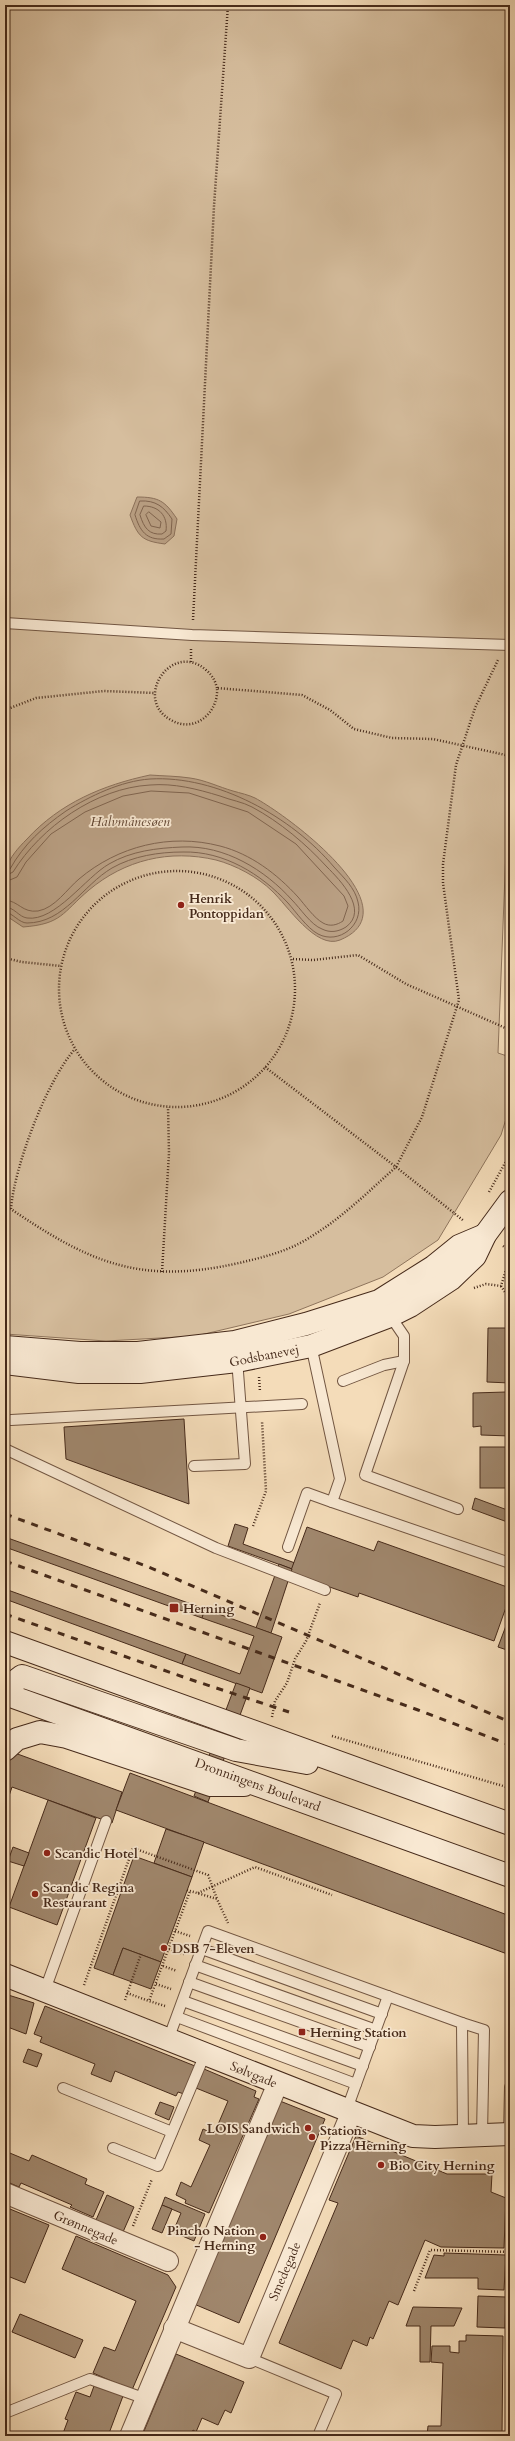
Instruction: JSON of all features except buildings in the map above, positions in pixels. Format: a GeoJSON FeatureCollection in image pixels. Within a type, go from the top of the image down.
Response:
{"type":"FeatureCollection","features":[{"type":"Feature","properties":{"kind":"main road","name":"Godsbanevej"},"geometry":{"type":"LineString","coordinates":[[5,1347],[80,1353],[138,1353],[236,1351],[311,1346],[384,1308],[459,1246],[485,1235],[510,1201]]}},
{"type":"Feature","properties":{"kind":"main road","name":"Godsbanevej"},"geometry":{"type":"LineString","coordinates":[[5,1363],[79,1372],[140,1372],[236,1351],[306,1324],[384,1308]]}},
{"type":"Feature","properties":{"kind":"main road"},"geometry":{"type":"LineString","coordinates":[[5,1642],[510,1824]]}},
{"type":"Feature","properties":{"kind":"main road"},"geometry":{"type":"LineString","coordinates":[[5,1689],[22,1676],[236,1750],[364,1772]]}},
{"type":"Feature","properties":{"kind":"main road","name":"Dronningens Boulevard"},"geometry":{"type":"LineString","coordinates":[[5,1694],[510,1876]]}},
{"type":"Feature","properties":{"kind":"main road"},"geometry":{"type":"LineString","coordinates":[[5,1750],[17,1739],[40,1732],[67,1737],[211,1785],[261,1785]]}},
{"type":"Feature","properties":{"kind":"main road","name":"Sølvgade"},"geometry":{"type":"LineString","coordinates":[[5,1975],[413,2136],[472,2136],[510,2134]]}},
{"type":"Feature","properties":{"kind":"street"},"geometry":{"type":"LineString","coordinates":[[130,2436],[278,2083]]}},
{"type":"Feature","properties":{"kind":"street","name":"Smedegade"},"geometry":{"type":"LineString","coordinates":[[249,2358],[350,2110]]}},
{"type":"Feature","properties":{"kind":"street","name":"Grønnegade"},"geometry":{"type":"LineString","coordinates":[[5,2193],[168,2261]]}},
{"type":"Feature","properties":{"kind":"street"},"geometry":{"type":"LineString","coordinates":[[174,2328],[249,2358]]}},
{"type":"Feature","properties":{"kind":"lane"},"geometry":{"type":"LineString","coordinates":[[5,623],[192,636],[510,645]]}},
{"type":"Feature","properties":{"kind":"lane"},"geometry":{"type":"LineString","coordinates":[[384,1308],[404,1336],[404,1361],[365,1475],[458,1509]]}},
{"type":"Feature","properties":{"kind":"lane"},"geometry":{"type":"LineString","coordinates":[[306,1324],[340,1479],[332,1502]]}},
{"type":"Feature","properties":{"kind":"lane"},"geometry":{"type":"LineString","coordinates":[[194,1466],[245,1464],[242,1407],[236,1351]]}},
{"type":"Feature","properties":{"kind":"lane"},"geometry":{"type":"LineString","coordinates":[[343,1381],[384,1365],[404,1361]]}},
{"type":"Feature","properties":{"kind":"lane"},"geometry":{"type":"LineString","coordinates":[[11,1420],[302,1404]]}},
{"type":"Feature","properties":{"kind":"lane"},"geometry":{"type":"LineString","coordinates":[[5,1449],[216,1548],[325,1590]]}},
{"type":"Feature","properties":{"kind":"lane"},"geometry":{"type":"LineString","coordinates":[[288,1547],[307,1493],[510,1563]]}},
{"type":"Feature","properties":{"kind":"lane"},"geometry":{"type":"LineString","coordinates":[[45,1990],[106,1821]]}},
{"type":"Feature","properties":{"kind":"lane"},"geometry":{"type":"LineString","coordinates":[[168,2040],[208,1931],[484,2030],[472,2136]]}},
{"type":"Feature","properties":{"kind":"lane"},"geometry":{"type":"LineString","coordinates":[[202,1948],[382,2014]]}},
{"type":"Feature","properties":{"kind":"lane"},"geometry":{"type":"LineString","coordinates":[[196,1965],[376,2030]]}},
{"type":"Feature","properties":{"kind":"lane"},"geometry":{"type":"LineString","coordinates":[[189,1982],[370,2047]]}},
{"type":"Feature","properties":{"kind":"lane"},"geometry":{"type":"LineString","coordinates":[[350,2110],[356,2084],[388,1996]]}},
{"type":"Feature","properties":{"kind":"lane"},"geometry":{"type":"LineString","coordinates":[[183,2001],[363,2066]]}},
{"type":"Feature","properties":{"kind":"lane"},"geometry":{"type":"LineString","coordinates":[[178,2014],[356,2084]]}},
{"type":"Feature","properties":{"kind":"lane"},"geometry":{"type":"LineString","coordinates":[[462,2023],[472,2136]]}},
{"type":"Feature","properties":{"kind":"lane"},"geometry":{"type":"LineString","coordinates":[[113,2148],[158,2166],[205,2054]]}},
{"type":"Feature","properties":{"kind":"lane"},"geometry":{"type":"LineString","coordinates":[[510,2087],[510,2134]]}},
{"type":"Feature","properties":{"kind":"lane"},"geometry":{"type":"LineString","coordinates":[[63,2088],[172,2132]]}},
{"type":"Feature","properties":{"kind":"lane"},"geometry":{"type":"LineString","coordinates":[[249,2358],[336,2394],[318,2436]]}},
{"type":"Feature","properties":{"kind":"lane"},"geometry":{"type":"LineString","coordinates":[[5,2413],[90,2379],[146,2399]]}},
{"type":"Feature","properties":{"kind":"path"},"geometry":{"type":"LineString","coordinates":[[191,662],[214,206],[228,5]]}},
{"type":"Feature","properties":{"kind":"path"},"geometry":{"type":"LineString","coordinates":[[191,662],[200,665],[212,676],[217,688],[217,701],[213,710],[200,721],[190,724],[179,724],[164,715],[158,705],[155,694],[159,679],[169,667],[191,662]]}},
{"type":"Feature","properties":{"kind":"path"},"geometry":{"type":"LineString","coordinates":[[5,1205],[45,1233],[90,1256],[130,1268],[162,1272],[224,1266],[272,1255],[311,1237],[352,1207],[396,1167],[422,1117],[459,1000],[443,884],[443,864],[456,765],[462,746],[492,672]]}},
{"type":"Feature","properties":{"kind":"path"},"geometry":{"type":"LineString","coordinates":[[217,688],[302,695],[330,710],[354,729],[392,738],[432,739],[503,756],[510,756]]}},
{"type":"Feature","properties":{"kind":"path"},"geometry":{"type":"LineString","coordinates":[[5,710],[36,698],[104,691],[155,694]]}},
{"type":"Feature","properties":{"kind":"path"},"geometry":{"type":"LineString","coordinates":[[186,872],[214,878],[240,890],[263,907],[283,935],[293,959],[294,1003],[288,1026],[279,1048],[265,1067],[245,1085],[221,1098],[195,1106],[168,1107],[140,1101],[114,1089],[92,1072],[75,1049],[63,1023],[60,1002],[61,966],[70,939],[81,921],[106,895],[130,881],[158,873],[186,872]]}},
{"type":"Feature","properties":{"kind":"path"},"geometry":{"type":"LineString","coordinates":[[293,959],[313,960],[358,956],[406,984],[510,1030]]}},
{"type":"Feature","properties":{"kind":"path"},"geometry":{"type":"LineString","coordinates":[[5,958],[22,962],[61,966]]}},
{"type":"Feature","properties":{"kind":"path"},"geometry":{"type":"LineString","coordinates":[[11,1209],[23,1150],[62,1064],[75,1049]]}},
{"type":"Feature","properties":{"kind":"path"},"geometry":{"type":"LineString","coordinates":[[265,1067],[396,1167],[465,1222],[469,1218]]}},
{"type":"Feature","properties":{"kind":"path"},"geometry":{"type":"LineString","coordinates":[[162,1272],[169,1153],[168,1107]]}},
{"type":"Feature","properties":{"kind":"path"},"geometry":{"type":"LineString","coordinates":[[484,1198],[496,1181],[510,1154]]}},
{"type":"Feature","properties":{"kind":"path"},"geometry":{"type":"LineString","coordinates":[[501,1286],[510,1300]]}},
{"type":"Feature","properties":{"kind":"path"},"geometry":{"type":"LineString","coordinates":[[253,1526],[266,1491],[259,1369]]}},
{"type":"Feature","properties":{"kind":"path"},"geometry":{"type":"LineString","coordinates":[[279,1719],[272,1717],[275,1701],[287,1683],[295,1659],[306,1641],[325,1590]]}},
{"type":"Feature","properties":{"kind":"path"},"geometry":{"type":"LineString","coordinates":[[325,1734],[510,1788]]}},
{"type":"Feature","properties":{"kind":"path"},"geometry":{"type":"LineString","coordinates":[[78,2003],[133,1848],[208,1875],[229,1924]]}},
{"type":"Feature","properties":{"kind":"path"},"geometry":{"type":"LineString","coordinates":[[197,1893],[255,1867],[332,1895]]}},
{"type":"Feature","properties":{"kind":"path"},"geometry":{"type":"LineString","coordinates":[[150,2001],[189,1890],[217,1899]]}},
{"type":"Feature","properties":{"kind":"path"},"geometry":{"type":"LineString","coordinates":[[118,2019],[141,1954]]}},
{"type":"Feature","properties":{"kind":"path"},"geometry":{"type":"LineString","coordinates":[[127,1993],[150,2001],[178,2014]]}},
{"type":"Feature","properties":{"kind":"path"},"geometry":{"type":"LineString","coordinates":[[125,2243],[158,2166]]}},
{"type":"Feature","properties":{"kind":"path"},"geometry":{"type":"LineString","coordinates":[[414,2291],[430,2250],[510,2252]]}},
{"type":"Feature","properties":{"kind":"shaded area"},"geometry":{"type":"Polygon","coordinates":[[[5,5],[510,5],[510,639],[502,640],[510,650],[510,747],[498,1053],[510,1057],[510,1106],[501,1135],[438,1240],[383,1277],[289,1314],[196,1336],[106,1341],[5,1334],[5,5]]]}},
{"type":"Feature","properties":{"kind":"water"},"geometry":{"type":"Polygon","coordinates":[[[137,497],[151,498],[161,501],[169,508],[177,519],[174,536],[165,544],[151,541],[142,537],[136,528],[130,515],[137,497]]]}},
{"type":"Feature","properties":{"kind":"water","name":"Halvmånesøen"},"geometry":{"type":"Polygon","coordinates":[[[150,775],[196,779],[250,796],[271,808],[292,823],[316,842],[338,864],[355,886],[363,907],[359,926],[340,940],[331,941],[321,939],[312,933],[272,891],[253,876],[238,868],[216,860],[181,856],[148,860],[133,864],[117,871],[89,890],[67,911],[54,920],[46,923],[23,927],[5,915],[4,879],[8,865],[17,849],[40,826],[54,815],[83,797],[116,784],[150,775]]]}},
{"type":"Feature","properties":{"kind":"railway"},"geometry":{"type":"LineString","coordinates":[[5,1514],[146,1566],[510,1722]]}},
{"type":"Feature","properties":{"kind":"railway"},"geometry":{"type":"LineString","coordinates":[[5,1561],[418,1710],[510,1745]]}},
{"type":"Feature","properties":{"kind":"railway"},"geometry":{"type":"LineString","coordinates":[[5,1614],[186,1678],[289,1712]]}},
{"type":"Feature","properties":{"kind":"place","name":"Henrik Pontoppidan"},"geometry":{"type":"Point","coordinates":[181,905]}},
{"type":"Feature","properties":{"kind":"place","name":"Herning"},"geometry":{"type":"Point","coordinates":[174,1608]}},
{"type":"Feature","properties":{"kind":"place","name":"Scandic Hotel"},"geometry":{"type":"Point","coordinates":[47,1853]}},
{"type":"Feature","properties":{"kind":"place","name":"Scandic Regina Restaurant"},"geometry":{"type":"Point","coordinates":[35,1894]}},
{"type":"Feature","properties":{"kind":"place","name":"DSB 7-Eleven"},"geometry":{"type":"Point","coordinates":[164,1948]}},
{"type":"Feature","properties":{"kind":"place","name":"Herning Station"},"geometry":{"type":"Point","coordinates":[302,2032]}},
{"type":"Feature","properties":{"kind":"place","name":"LOIS Sandwich"},"geometry":{"type":"Point","coordinates":[308,2128]}},
{"type":"Feature","properties":{"kind":"place","name":"Stations Pizza Herning"},"geometry":{"type":"Point","coordinates":[312,2137]}},
{"type":"Feature","properties":{"kind":"place","name":"Bio City Herning"},"geometry":{"type":"Point","coordinates":[381,2165]}},
{"type":"Feature","properties":{"kind":"place","name":"Pincho Nation - Herning"},"geometry":{"type":"Point","coordinates":[263,2237]}}]}
